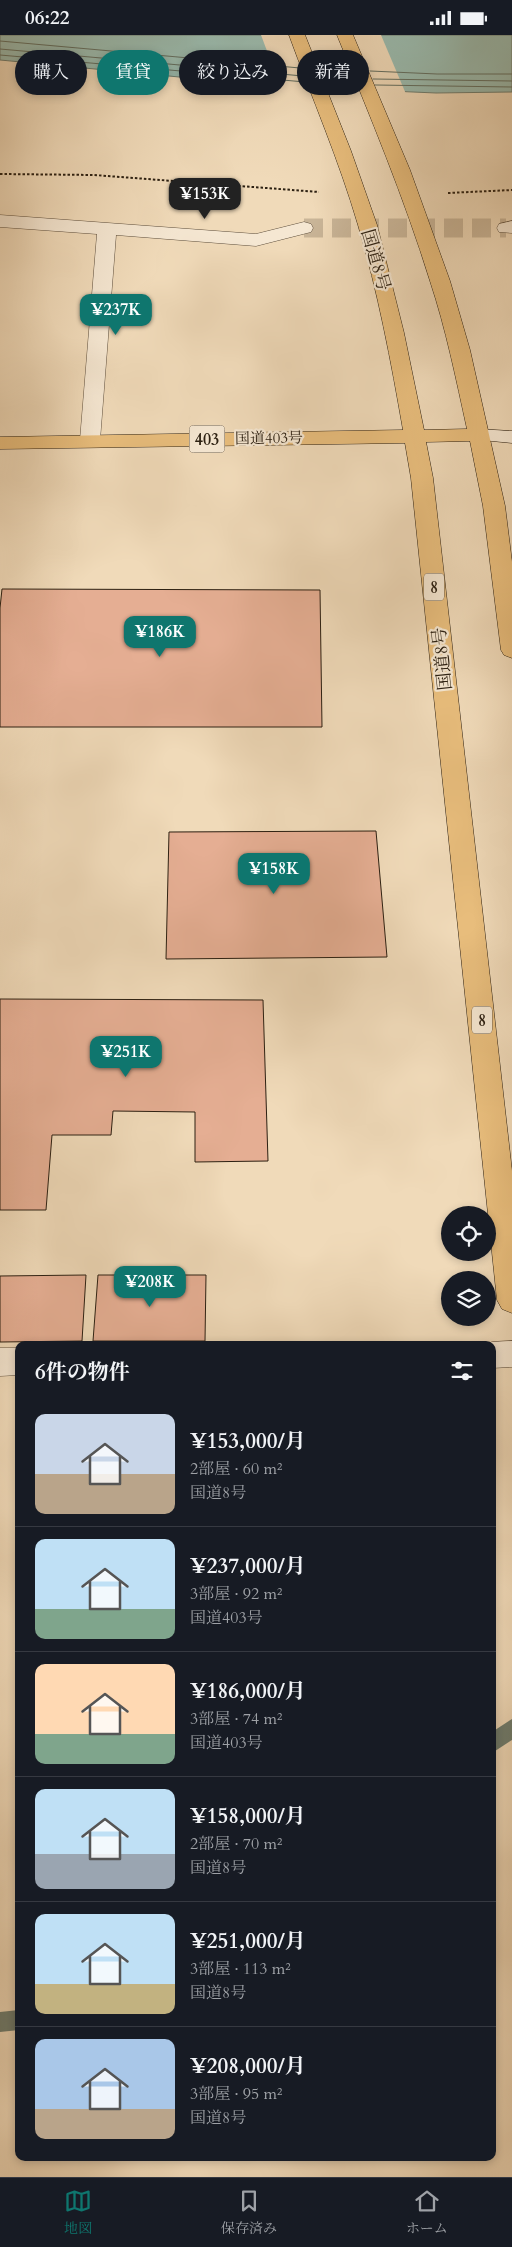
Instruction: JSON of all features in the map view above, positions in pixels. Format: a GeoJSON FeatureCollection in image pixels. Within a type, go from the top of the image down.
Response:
{"type":"FeatureCollection","features":[{"type":"Feature","properties":{"kind":"highway","name":"国道8号"},"geometry":{"type":"LineString","coordinates":[[296,35],[349,169],[383,280],[399,353],[425,498],[512,1300]]}},
{"type":"Feature","properties":{"kind":"highway"},"geometry":{"type":"LineString","coordinates":[[345,35],[401,170],[440,281],[452,324],[494,506],[512,651]]}},
{"type":"Feature","properties":{"kind":"highway","name":"国道403号"},"geometry":{"type":"LineString","coordinates":[[0,443],[478,435]]}},
{"type":"Feature","properties":{"kind":"street"},"geometry":{"type":"LineString","coordinates":[[0,221],[256,240],[304,229]]}},
{"type":"Feature","properties":{"kind":"street"},"geometry":{"type":"LineString","coordinates":[[90,440],[107,229]]}},
{"type":"Feature","properties":{"kind":"street"},"geometry":{"type":"LineString","coordinates":[[478,435],[512,437]]}},
{"type":"Feature","properties":{"kind":"street"},"geometry":{"type":"LineString","coordinates":[[496,1355],[512,1354]]}},
{"type":"Feature","properties":{"kind":"street"},"geometry":{"type":"LineString","coordinates":[[0,1361],[15,1361]]}},
{"type":"Feature","properties":{"kind":"path"},"geometry":{"type":"LineString","coordinates":[[0,174],[94,175],[303,192],[325,192]]}},
{"type":"Feature","properties":{"kind":"path"},"geometry":{"type":"LineString","coordinates":[[440,193],[512,190]]}},
{"type":"Feature","properties":{"kind":"water"},"geometry":{"type":"Polygon","coordinates":[[[0,35],[512,35],[512,92],[436,93],[369,90],[369,50],[297,50],[297,87],[287,87],[287,50],[179,50],[179,77],[169,76],[169,50],[97,50],[97,69],[87,68],[87,50],[15,50],[15,61],[0,60],[0,35]]]}},
{"type":"Feature","properties":{"kind":"pier"},"geometry":{"type":"Polygon","coordinates":[[[261,35],[381,35],[406,94],[369,92],[369,50],[297,50],[297,89],[287,88],[287,50],[267,50],[261,35]]]}},
{"type":"Feature","properties":{"kind":"building"},"geometry":{"type":"Polygon","coordinates":[[[2,589],[320,590],[322,727],[0,727],[0,608],[2,589]]]}},
{"type":"Feature","properties":{"kind":"building"},"geometry":{"type":"Polygon","coordinates":[[[376,831],[387,957],[166,959],[169,832],[376,831]]]}},
{"type":"Feature","properties":{"kind":"building"},"geometry":{"type":"Polygon","coordinates":[[[0,999],[263,1000],[268,1161],[195,1162],[195,1112],[113,1111],[111,1135],[52,1135],[46,1210],[0,1210],[0,999]]]}},
{"type":"Feature","properties":{"kind":"building"},"geometry":{"type":"Polygon","coordinates":[[[86,1275],[82,1341],[0,1342],[0,1276],[86,1275]]]}},
{"type":"Feature","properties":{"kind":"building"},"geometry":{"type":"Polygon","coordinates":[[[98,1275],[206,1275],[205,1341],[93,1341],[98,1275]]]}},
{"type":"Feature","properties":{"kind":"waterway"},"geometry":{"type":"LineString","coordinates":[[496,1741],[512,1728]]}},
{"type":"Feature","properties":{"kind":"waterway"},"geometry":{"type":"LineString","coordinates":[[0,2022],[15,2020]]}},
{"type":"Feature","properties":{"kind":"tunnel"},"geometry":{"type":"LineString","coordinates":[[304,228],[506,228]]}}]}
